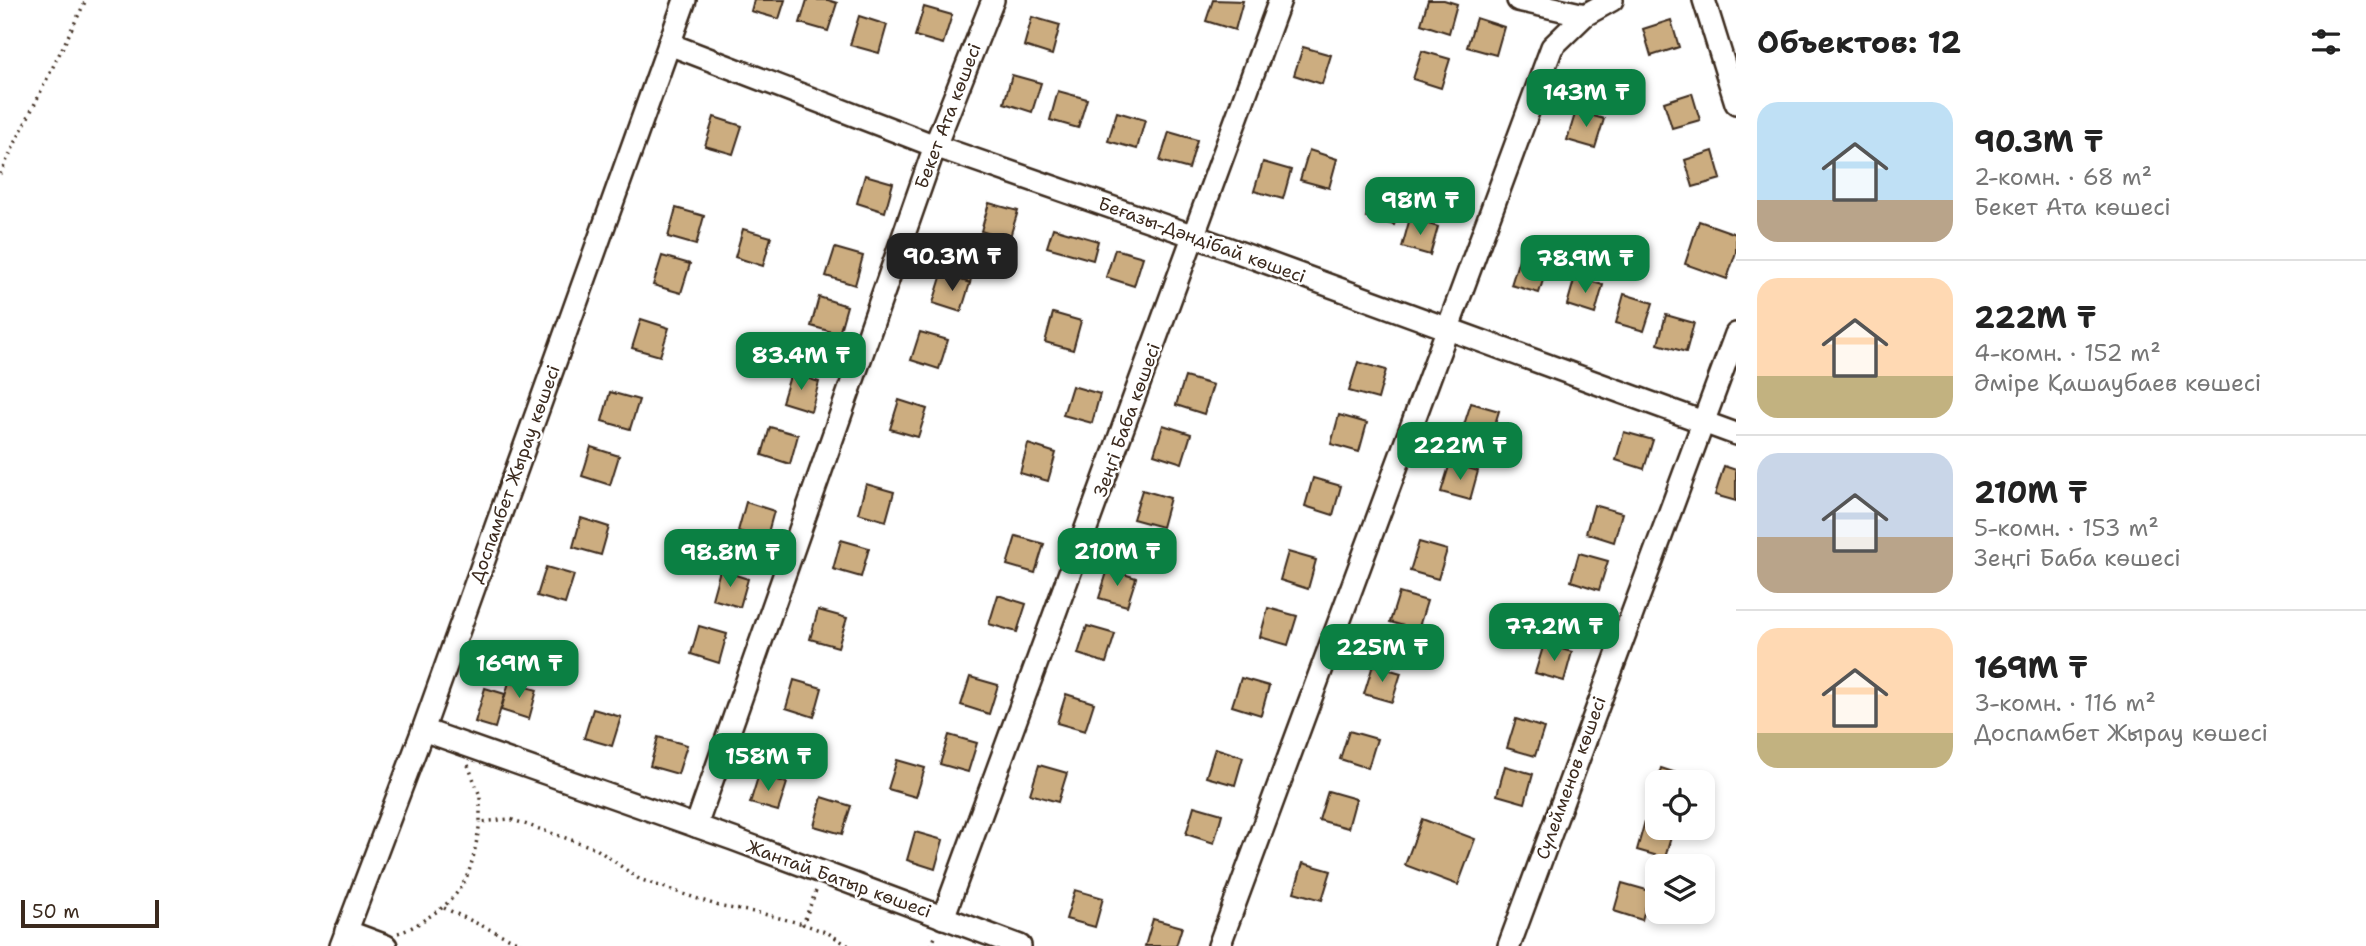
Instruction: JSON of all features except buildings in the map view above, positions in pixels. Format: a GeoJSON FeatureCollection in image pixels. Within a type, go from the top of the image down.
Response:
{"type":"FeatureCollection","features":[{"type":"Feature","properties":{"kind":"street","name":"Доспамбет Жырау көшесі"},"geometry":{"type":"LineString","coordinates":[[343,938],[423,730],[685,0]]}},
{"type":"Feature","properties":{"kind":"street","name":"Бекет Ата көшесі"},"geometry":{"type":"LineString","coordinates":[[696,826],[935,145],[993,0]]}},
{"type":"Feature","properties":{"kind":"street","name":"Зеңгі Баба көшесі"},"geometry":{"type":"LineString","coordinates":[[943,918],[1280,0]]}},
{"type":"Feature","properties":{"kind":"street"},"geometry":{"type":"LineString","coordinates":[[1518,0],[1585,15]]}},
{"type":"Feature","properties":{"kind":"street"},"geometry":{"type":"LineString","coordinates":[[1219,946],[1552,47],[1585,15],[1612,0]]}},
{"type":"Feature","properties":{"kind":"street"},"geometry":{"type":"LineString","coordinates":[[1704,0],[1736,103]]}},
{"type":"Feature","properties":{"kind":"street","name":"Беғазы-Дәндібай көшесі"},"geometry":{"type":"LineString","coordinates":[[669,44],[935,145],[1194,236],[1736,435]]}},
{"type":"Feature","properties":{"kind":"street","name":"Сүлейменов көшесі"},"geometry":{"type":"LineString","coordinates":[[1509,946],[1736,334]]}},
{"type":"Feature","properties":{"kind":"street","name":"Жантай Батыр көшесі"},"geometry":{"type":"LineString","coordinates":[[423,730],[696,826],[1020,946]]}},
{"type":"Feature","properties":{"kind":"street"},"geometry":{"type":"LineString","coordinates":[[343,938],[380,944]]}},
{"type":"Feature","properties":{"kind":"path"},"geometry":{"type":"LineString","coordinates":[[0,174],[86,0]]}},
{"type":"Feature","properties":{"kind":"path"},"geometry":{"type":"LineString","coordinates":[[380,944],[444,908],[460,892],[473,862],[480,822],[480,796],[462,744]]}},
{"type":"Feature","properties":{"kind":"path"},"geometry":{"type":"LineString","coordinates":[[480,822],[510,819],[595,848],[639,879],[722,907],[803,924],[828,933],[849,946]]}},
{"type":"Feature","properties":{"kind":"path"},"geometry":{"type":"LineString","coordinates":[[803,924],[824,873]]}},
{"type":"Feature","properties":{"kind":"path"},"geometry":{"type":"LineString","coordinates":[[444,908],[530,946]]}}]}
